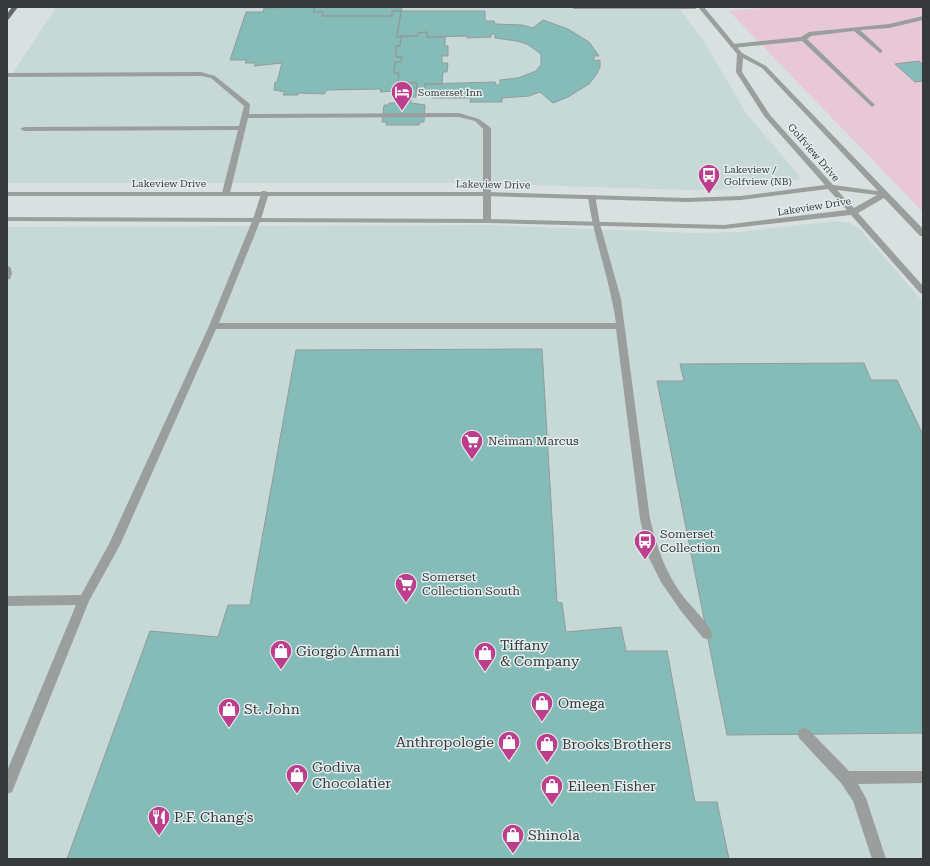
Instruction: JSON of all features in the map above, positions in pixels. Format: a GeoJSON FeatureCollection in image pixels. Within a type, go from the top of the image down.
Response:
{"type":"FeatureCollection","features":[{"type":"Feature","properties":{"kind":"main road"},"geometry":{"type":"LineString","coordinates":[[7,18],[15,7]]}},
{"type":"Feature","properties":{"kind":"street"},"geometry":{"type":"LineString","coordinates":[[574,7],[695,7]]}},
{"type":"Feature","properties":{"kind":"street","name":"Golfview Drive"},"geometry":{"type":"LineString","coordinates":[[701,7],[740,54],[764,67],[923,234]]}},
{"type":"Feature","properties":{"kind":"street"},"geometry":{"type":"LineString","coordinates":[[733,46],[803,39],[809,34],[889,26],[923,18]]}},
{"type":"Feature","properties":{"kind":"street"},"geometry":{"type":"LineString","coordinates":[[855,29],[880,51]]}},
{"type":"Feature","properties":{"kind":"street"},"geometry":{"type":"LineString","coordinates":[[803,39],[872,105]]}},
{"type":"Feature","properties":{"kind":"street","name":"Golfview Drive"},"geometry":{"type":"LineString","coordinates":[[740,54],[739,72],[767,116],[923,291]]}},
{"type":"Feature","properties":{"kind":"street"},"geometry":{"type":"LineString","coordinates":[[7,75],[201,74],[212,78],[248,105],[226,193]]}},
{"type":"Feature","properties":{"kind":"street"},"geometry":{"type":"LineString","coordinates":[[246,116],[459,115],[477,120],[487,128],[487,221]]}},
{"type":"Feature","properties":{"kind":"street"},"geometry":{"type":"LineString","coordinates":[[24,129],[243,128]]}},
{"type":"Feature","properties":{"kind":"street","name":"Lakeview Drive"},"geometry":{"type":"LineString","coordinates":[[7,194],[486,194],[715,200],[830,188],[885,194]]}},
{"type":"Feature","properties":{"kind":"street"},"geometry":{"type":"LineString","coordinates":[[7,786],[84,600],[114,545],[213,326],[257,219],[265,193]]}},
{"type":"Feature","properties":{"kind":"street","name":"Lakeview Drive"},"geometry":{"type":"LineString","coordinates":[[7,219],[487,221],[724,227],[853,212],[885,194]]}},
{"type":"Feature","properties":{"kind":"street"},"geometry":{"type":"LineString","coordinates":[[592,197],[596,224],[617,299],[645,519],[649,536],[656,559],[666,579],[707,634]]}},
{"type":"Feature","properties":{"kind":"street"},"geometry":{"type":"LineString","coordinates":[[7,268],[7,277]]}},
{"type":"Feature","properties":{"kind":"street"},"geometry":{"type":"LineString","coordinates":[[213,326],[620,326]]}},
{"type":"Feature","properties":{"kind":"street"},"geometry":{"type":"LineString","coordinates":[[7,601],[84,600]]}},
{"type":"Feature","properties":{"kind":"street"},"geometry":{"type":"LineString","coordinates":[[804,734],[846,778],[859,798],[879,859]]}},
{"type":"Feature","properties":{"kind":"street"},"geometry":{"type":"LineString","coordinates":[[846,778],[923,777]]}},
{"type":"Feature","properties":{"kind":"shaded area"},"geometry":{"type":"Polygon","coordinates":[[[56,7],[678,7],[702,38],[746,113],[802,179],[715,190],[470,183],[7,183],[7,82],[56,7]]]}},
{"type":"Feature","properties":{"kind":"shaded area"},"geometry":{"type":"Polygon","coordinates":[[[773,7],[923,7],[923,212],[729,11],[773,7]]]}},
{"type":"Feature","properties":{"kind":"shaded area","name":"Somerset Collection"},"geometry":{"type":"Polygon","coordinates":[[[833,221],[850,223],[859,228],[923,302],[923,859],[7,859],[7,227],[491,225],[697,233],[739,232],[833,221]]]}},
{"type":"Feature","properties":{"kind":"building"},"geometry":{"type":"Polygon","coordinates":[[[315,7],[313,12],[323,12],[322,16],[392,16],[392,11],[401,11],[397,37],[401,36],[400,46],[396,46],[396,57],[402,57],[401,62],[395,62],[394,73],[399,73],[398,83],[417,83],[416,97],[394,97],[394,91],[380,92],[381,89],[327,90],[324,94],[298,93],[298,95],[283,95],[285,92],[274,90],[275,82],[277,82],[282,63],[254,66],[256,63],[245,63],[247,60],[230,60],[246,12],[263,12],[264,8],[315,7]]]}},
{"type":"Feature","properties":{"kind":"building"},"geometry":{"type":"Polygon","coordinates":[[[315,7],[402,7],[401,11],[392,11],[392,16],[322,16],[323,12],[313,12],[315,7]]]}},
{"type":"Feature","properties":{"kind":"building"},"geometry":{"type":"Polygon","coordinates":[[[401,11],[485,11],[485,21],[494,21],[495,24],[522,25],[533,28],[543,20],[568,29],[589,42],[599,56],[594,56],[594,61],[600,60],[600,67],[589,84],[568,97],[553,103],[540,92],[529,96],[502,98],[502,102],[470,102],[471,98],[432,98],[433,90],[424,90],[425,84],[495,82],[496,85],[500,85],[500,80],[518,78],[536,71],[541,65],[541,54],[527,44],[495,38],[495,34],[491,34],[491,37],[427,37],[427,32],[418,33],[418,36],[397,37],[401,11]]]}},
{"type":"Feature","properties":{"kind":"building"},"geometry":{"type":"Polygon","coordinates":[[[427,32],[427,37],[445,37],[445,46],[448,46],[448,56],[442,56],[442,63],[448,63],[447,72],[443,72],[442,84],[425,84],[424,90],[416,90],[417,83],[398,83],[399,73],[394,73],[395,62],[401,62],[402,57],[396,57],[396,46],[400,46],[401,36],[418,36],[418,33],[427,32]]]}},
{"type":"Feature","properties":{"kind":"building"},"geometry":{"type":"Polygon","coordinates":[[[919,61],[923,65],[923,81],[915,82],[895,64],[919,61]]]}},
{"type":"Feature","properties":{"kind":"building"},"geometry":{"type":"Polygon","coordinates":[[[396,97],[411,97],[411,103],[425,105],[424,122],[420,122],[419,125],[386,125],[387,122],[382,122],[384,105],[395,103],[396,97]]]}},
{"type":"Feature","properties":{"kind":"building","name":"Somerset Collection South"},"geometry":{"type":"Polygon","coordinates":[[[542,349],[557,602],[562,603],[566,632],[621,627],[626,651],[667,651],[695,802],[717,802],[729,859],[67,859],[150,631],[218,637],[228,605],[250,605],[296,350],[542,349]]]}},
{"type":"Feature","properties":{"kind":"building"},"geometry":{"type":"Polygon","coordinates":[[[864,363],[871,380],[897,380],[923,435],[923,733],[727,735],[657,381],[684,381],[680,364],[864,363]]]}},
{"type":"Feature","properties":{"kind":"place","name":"Somerset Inn"},"geometry":{"type":"Point","coordinates":[402,112]}},
{"type":"Feature","properties":{"kind":"place","name":"Lakeview / Golfview (NB)"},"geometry":{"type":"Point","coordinates":[709,194]}},
{"type":"Feature","properties":{"kind":"place","name":"Neiman Marcus"},"geometry":{"type":"Point","coordinates":[472,460]}},
{"type":"Feature","properties":{"kind":"place","name":"Somerset Collection"},"geometry":{"type":"Point","coordinates":[645,560]}},
{"type":"Feature","properties":{"kind":"place","name":"Somerset Collection South"},"geometry":{"type":"Point","coordinates":[406,604]}},
{"type":"Feature","properties":{"kind":"place","name":"Giorgio Armani"},"geometry":{"type":"Point","coordinates":[281,670]}},
{"type":"Feature","properties":{"kind":"place","name":"Tiffany & Company"},"geometry":{"type":"Point","coordinates":[485,672]}},
{"type":"Feature","properties":{"kind":"place","name":"Omega"},"geometry":{"type":"Point","coordinates":[542,722]}},
{"type":"Feature","properties":{"kind":"place","name":"St. John"},"geometry":{"type":"Point","coordinates":[229,728]}},
{"type":"Feature","properties":{"kind":"place","name":"Anthropologie"},"geometry":{"type":"Point","coordinates":[509,762]}},
{"type":"Feature","properties":{"kind":"place","name":"Brooks Brothers"},"geometry":{"type":"Point","coordinates":[547,764]}},
{"type":"Feature","properties":{"kind":"place","name":"Godiva Chocolatier"},"geometry":{"type":"Point","coordinates":[297,794]}},
{"type":"Feature","properties":{"kind":"place","name":"Eileen Fisher"},"geometry":{"type":"Point","coordinates":[552,806]}},
{"type":"Feature","properties":{"kind":"place","name":"P.F. Chang's"},"geometry":{"type":"Point","coordinates":[159,836]}},
{"type":"Feature","properties":{"kind":"place","name":"Shinola"},"geometry":{"type":"Point","coordinates":[513,854]}}]}
